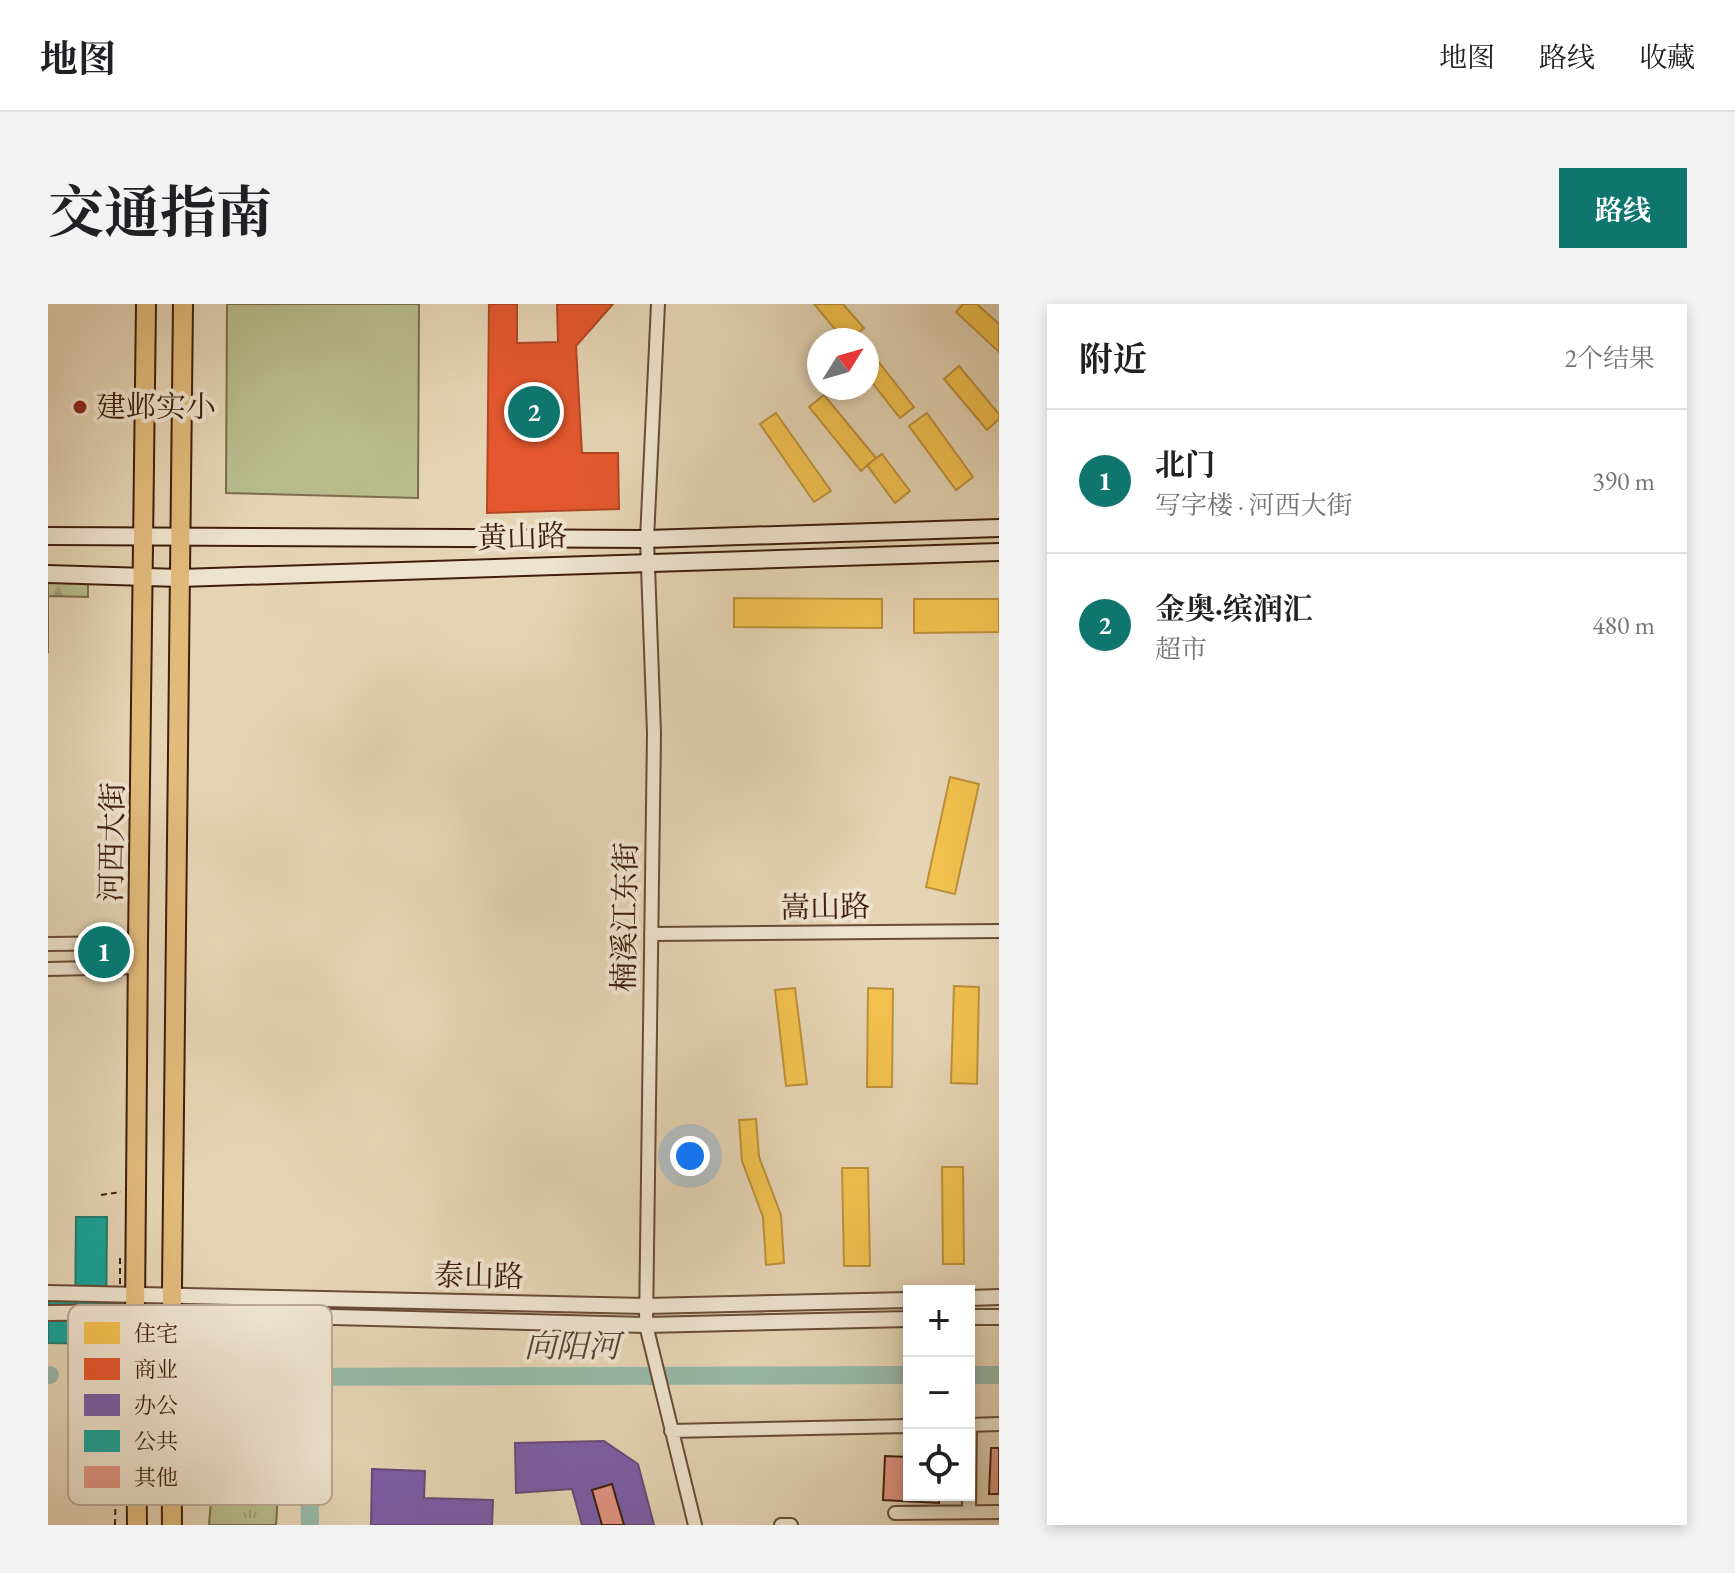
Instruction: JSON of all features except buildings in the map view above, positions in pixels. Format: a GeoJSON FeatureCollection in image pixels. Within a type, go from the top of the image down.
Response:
{"type":"FeatureCollection","features":[{"type":"Feature","properties":{"kind":"main road","name":"河西大街"},"geometry":{"type":"LineString","coordinates":[[128,1304],[138,967],[146,304]]}},
{"type":"Feature","properties":{"kind":"main road"},"geometry":{"type":"LineString","coordinates":[[173,1305],[183,304]]}},
{"type":"Feature","properties":{"kind":"main road","name":"黄山路"},"geometry":{"type":"LineString","coordinates":[[48,536],[647,539],[999,528]]}},
{"type":"Feature","properties":{"kind":"main road","name":"黄山路"},"geometry":{"type":"LineString","coordinates":[[48,574],[180,578],[999,552]]}},
{"type":"Feature","properties":{"kind":"main road","name":"河西大街"},"geometry":{"type":"LineString","coordinates":[[136,1505],[137,1525]]}},
{"type":"Feature","properties":{"kind":"main road"},"geometry":{"type":"LineString","coordinates":[[172,1505],[172,1525]]}},
{"type":"Feature","properties":{"kind":"street","name":"楠溪江东街"},"geometry":{"type":"LineString","coordinates":[[658,304],[647,539],[654,733],[646,1325],[695,1525]]}},
{"type":"Feature","properties":{"kind":"street","name":"嵩山路"},"geometry":{"type":"LineString","coordinates":[[651,934],[999,931]]}},
{"type":"Feature","properties":{"kind":"street"},"geometry":{"type":"LineString","coordinates":[[48,944],[138,943]]}},
{"type":"Feature","properties":{"kind":"street"},"geometry":{"type":"LineString","coordinates":[[48,969],[138,967]]}},
{"type":"Feature","properties":{"kind":"street","name":"泰山路"},"geometry":{"type":"LineString","coordinates":[[48,1293],[133,1305]]}},
{"type":"Feature","properties":{"kind":"street","name":"泰山路"},"geometry":{"type":"LineString","coordinates":[[119,1305],[174,1294],[646,1306],[903,1300]]}},
{"type":"Feature","properties":{"kind":"street"},"geometry":{"type":"LineString","coordinates":[[975,1298],[999,1297]]}},
{"type":"Feature","properties":{"kind":"street","name":"泰山路"},"geometry":{"type":"LineString","coordinates":[[48,1313],[68,1311]]}},
{"type":"Feature","properties":{"kind":"street","name":"泰山路"},"geometry":{"type":"LineString","coordinates":[[332,1317],[646,1325],[903,1319]]}},
{"type":"Feature","properties":{"kind":"street"},"geometry":{"type":"LineString","coordinates":[[975,1317],[999,1317]]}},
{"type":"Feature","properties":{"kind":"street"},"geometry":{"type":"LineString","coordinates":[[975,1425],[999,1424]]}},
{"type":"Feature","properties":{"kind":"street"},"geometry":{"type":"LineString","coordinates":[[671,1431],[903,1426]]}},
{"type":"Feature","properties":{"kind":"street"},"geometry":{"type":"LineString","coordinates":[[969,1512],[970,1429]]}},
{"type":"Feature","properties":{"kind":"street"},"geometry":{"type":"LineString","coordinates":[[895,1513],[999,1512]]}},
{"type":"Feature","properties":{"kind":"street"},"geometry":{"type":"LineString","coordinates":[[781,1525],[791,1525]]}},
{"type":"Feature","properties":{"kind":"path"},"geometry":{"type":"LineString","coordinates":[[101,1195],[121,1192]]}},
{"type":"Feature","properties":{"kind":"path"},"geometry":{"type":"LineString","coordinates":[[120,1251],[128,1304]]}},
{"type":"Feature","properties":{"kind":"green space"},"geometry":{"type":"Polygon","coordinates":[[[227,304],[419,304],[418,498],[226,493],[227,304]]]}},
{"type":"Feature","properties":{"kind":"green space"},"geometry":{"type":"Polygon","coordinates":[[[48,576],[88,578],[88,597],[48,596],[48,576]]]}},
{"type":"Feature","properties":{"kind":"green space"},"geometry":{"type":"Polygon","coordinates":[[[211,1505],[277,1505],[276,1525],[209,1525],[211,1505]]]}},
{"type":"Feature","properties":{"kind":"waterway","name":"向阳河"},"geometry":{"type":"LineString","coordinates":[[332,1377],[903,1375]]}},
{"type":"Feature","properties":{"kind":"waterway","name":"向阳河"},"geometry":{"type":"LineString","coordinates":[[975,1375],[999,1375]]}},
{"type":"Feature","properties":{"kind":"waterway"},"geometry":{"type":"LineString","coordinates":[[310,1505],[310,1525]]}},
{"type":"Feature","properties":{"kind":"place","name":"建邺实小"},"geometry":{"type":"Point","coordinates":[80,407]}},
{"type":"Feature","properties":{"kind":"place","name":"金奥·缤润汇"},"geometry":{"type":"Point","coordinates":[534,412]}},
{"type":"Feature","properties":{"kind":"place","name":"北门"},"geometry":{"type":"Point","coordinates":[104,952]}}]}
